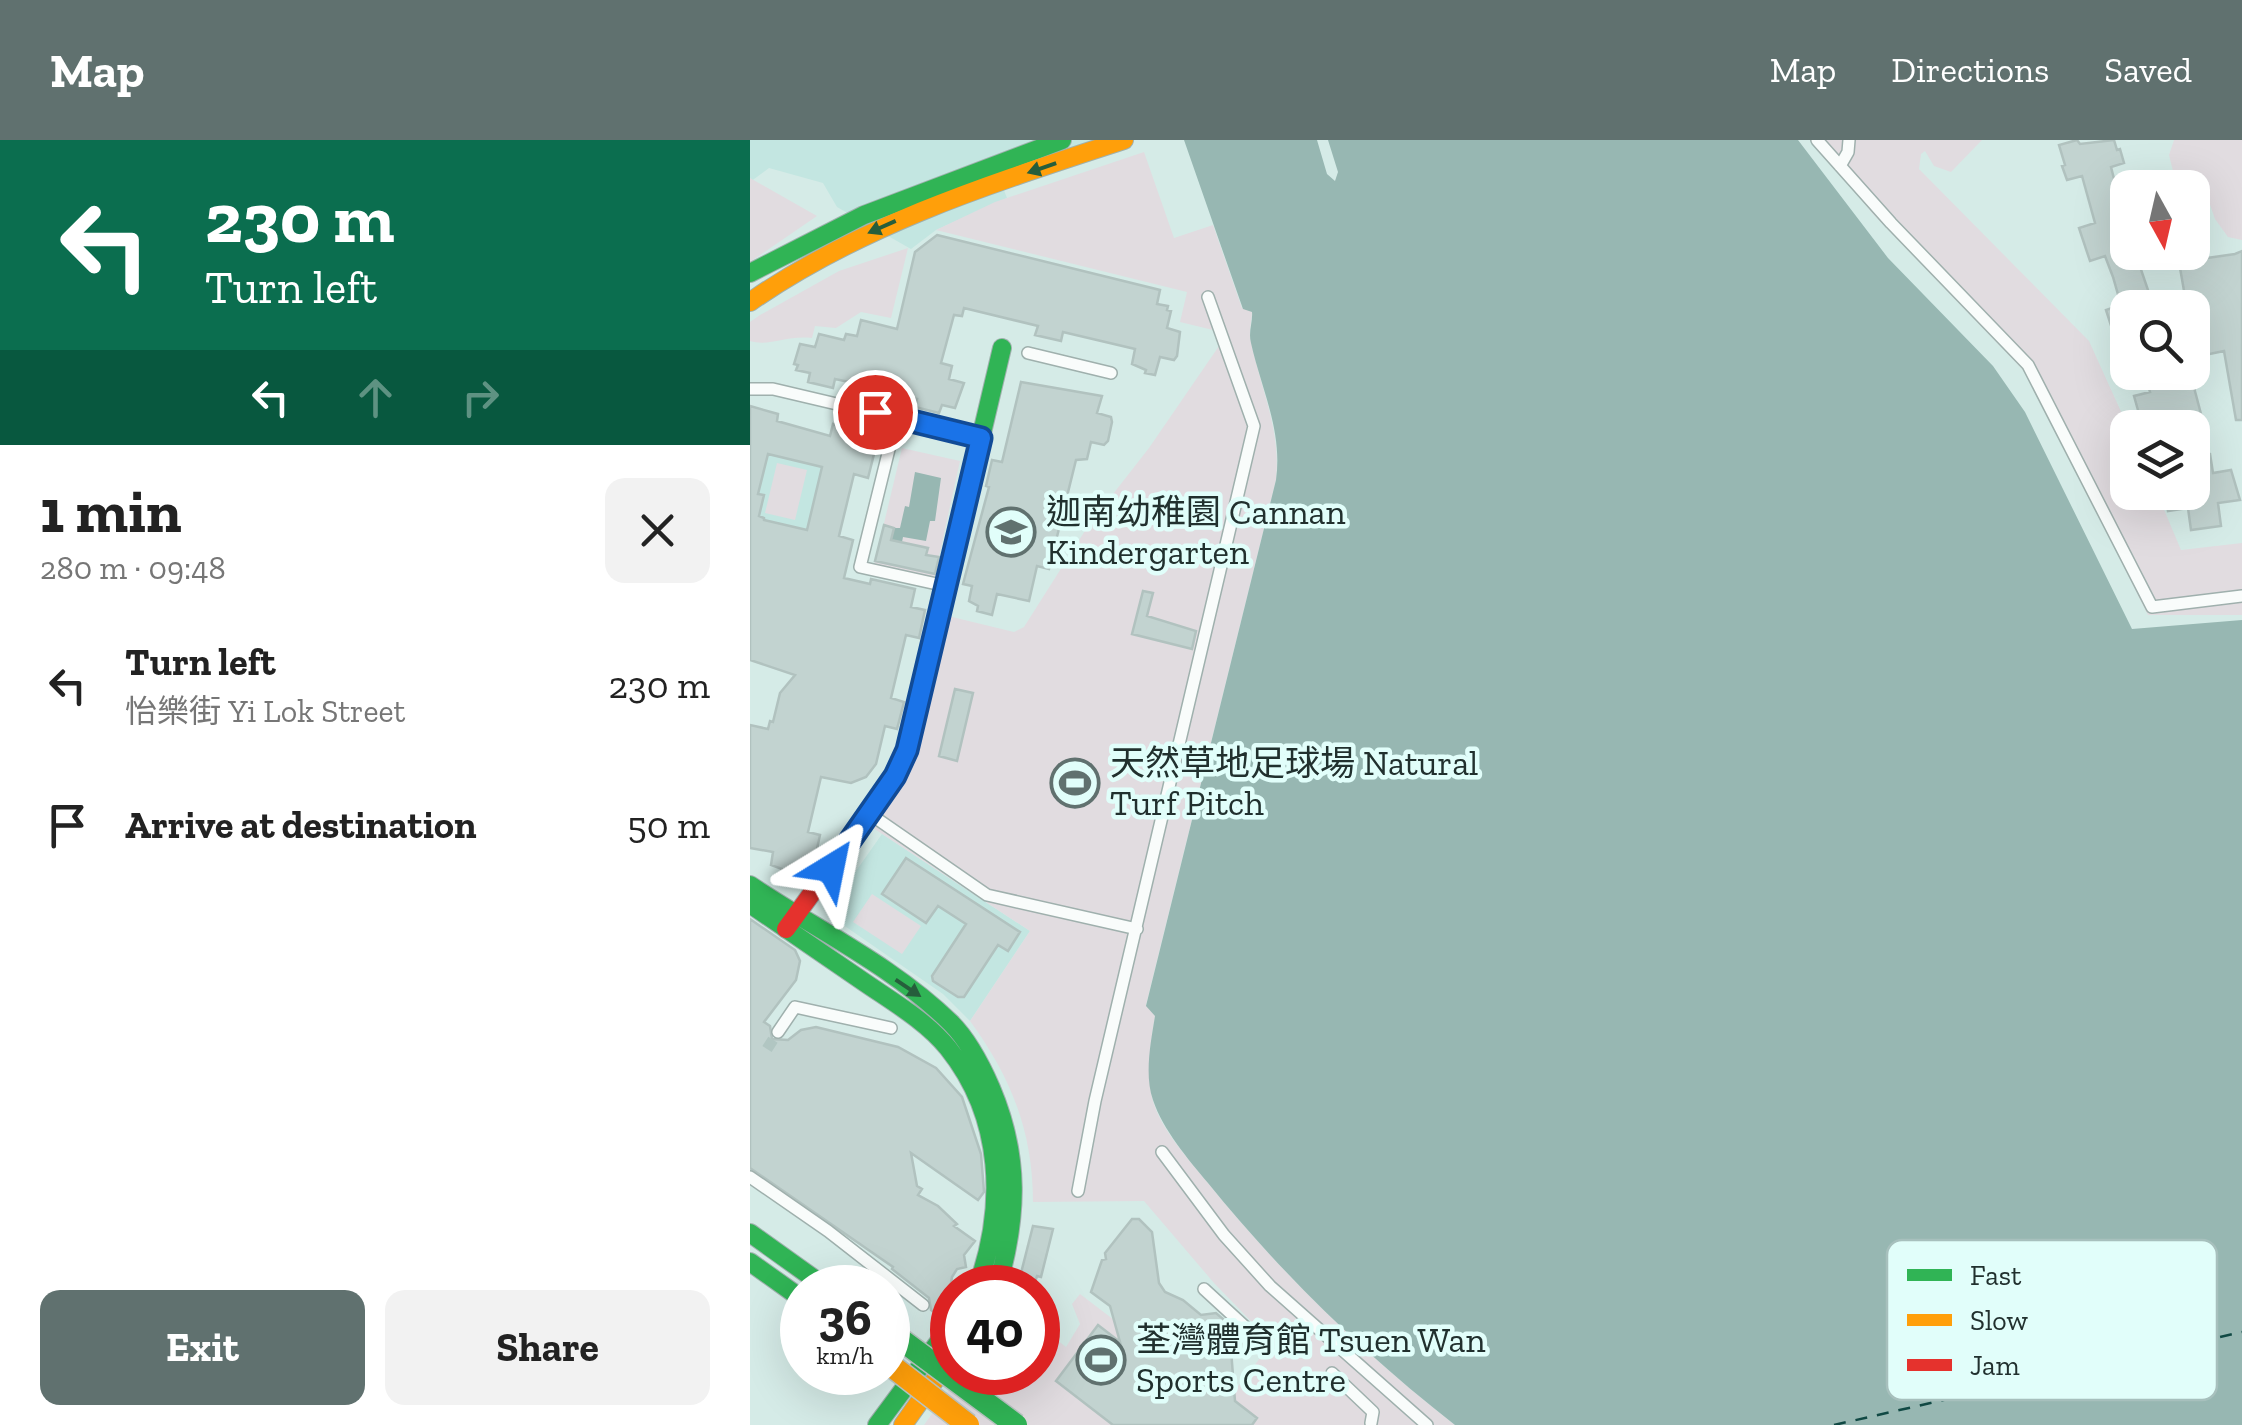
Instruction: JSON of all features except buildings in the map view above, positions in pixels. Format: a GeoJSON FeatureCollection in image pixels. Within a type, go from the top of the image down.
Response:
{"type":"FeatureCollection","features":[{"type":"Feature","properties":{"kind":"main road"},"geometry":{"type":"LineString","coordinates":[[750,302],[800,256],[910,194],[1062,140]]}},
{"type":"Feature","properties":{"kind":"main road"},"geometry":{"type":"LineString","coordinates":[[750,273],[1124,140]]}},
{"type":"Feature","properties":{"kind":"main road"},"geometry":{"type":"LineString","coordinates":[[792,923],[870,814],[907,750],[1002,348]]}},
{"type":"Feature","properties":{"kind":"main road"},"geometry":{"type":"LineString","coordinates":[[750,885],[949,1049],[973,1088],[996,1160],[999,1195],[984,1265]]}},
{"type":"Feature","properties":{"kind":"main road"},"geometry":{"type":"LineString","coordinates":[[750,904],[792,923],[925,1000],[955,1026],[981,1066],[1000,1107],[1016,1164],[1016,1210],[1003,1265]]}},
{"type":"Feature","properties":{"kind":"main road"},"geometry":{"type":"LineString","coordinates":[[750,1233],[795,1265]]}},
{"type":"Feature","properties":{"kind":"main road"},"geometry":{"type":"LineString","coordinates":[[750,1262],[780,1283]]}},
{"type":"Feature","properties":{"kind":"main road"},"geometry":{"type":"LineString","coordinates":[[910,1346],[1016,1425]]}},
{"type":"Feature","properties":{"kind":"main road"},"geometry":{"type":"LineString","coordinates":[[877,1425],[930,1354]]}},
{"type":"Feature","properties":{"kind":"main road"},"geometry":{"type":"LineString","coordinates":[[910,1380],[968,1425]]}},
{"type":"Feature","properties":{"kind":"main road"},"geometry":{"type":"LineString","coordinates":[[903,1425],[930,1387]]}},
{"type":"Feature","properties":{"kind":"street"},"geometry":{"type":"LineString","coordinates":[[1817,140],[2028,365],[2152,606],[2242,596]]}},
{"type":"Feature","properties":{"kind":"street"},"geometry":{"type":"LineString","coordinates":[[1840,166],[1849,140]]}},
{"type":"Feature","properties":{"kind":"street"},"geometry":{"type":"LineString","coordinates":[[1078,1192],[1095,1101],[1254,426],[1208,297]]}},
{"type":"Feature","properties":{"kind":"street"},"geometry":{"type":"LineString","coordinates":[[1028,354],[1112,373]]}},
{"type":"Feature","properties":{"kind":"street"},"geometry":{"type":"LineString","coordinates":[[750,389],[773,389],[981,438]]}},
{"type":"Feature","properties":{"kind":"street"},"geometry":{"type":"LineString","coordinates":[[894,429],[860,566],[946,586]]}},
{"type":"Feature","properties":{"kind":"street"},"geometry":{"type":"LineString","coordinates":[[870,814],[987,896],[1136,929]]}},
{"type":"Feature","properties":{"kind":"street"},"geometry":{"type":"LineString","coordinates":[[778,1032],[795,1007],[891,1028]]}},
{"type":"Feature","properties":{"kind":"street"},"geometry":{"type":"LineString","coordinates":[[1162,1152],[1224,1236],[1270,1286],[1428,1425]]}},
{"type":"Feature","properties":{"kind":"street"},"geometry":{"type":"LineString","coordinates":[[750,1177],[828,1231],[923,1306]]}},
{"type":"Feature","properties":{"kind":"street"},"geometry":{"type":"LineString","coordinates":[[1204,1289],[1254,1335]]}},
{"type":"Feature","properties":{"kind":"street"},"geometry":{"type":"LineString","coordinates":[[1332,1373],[1373,1412],[1371,1424]]}},
{"type":"Feature","properties":{"kind":"shaded area"},"geometry":{"type":"Polygon","coordinates":[[[750,140],[1097,140],[998,175],[1007,198],[936,230],[911,249],[837,207],[823,183],[769,168],[750,182],[750,140]]]}},
{"type":"Feature","properties":{"kind":"shaded area"},"geometry":{"type":"Polygon","coordinates":[[[1184,140],[1317,140],[1327,174],[1335,181],[1338,172],[1328,140],[1798,140],[1888,258],[1993,366],[2025,412],[2132,629],[2242,620],[2242,1425],[1455,1425],[1324,1311],[1264,1249],[1184,1154],[1157,1111],[1149,1069],[1155,1016],[1146,1006],[1276,480],[1274,427],[1250,339],[1252,312],[1243,309],[1184,140]]]}},
{"type":"Feature","properties":{"kind":"shaded area"},"geometry":{"type":"Polygon","coordinates":[[[1814,140],[1982,140],[1951,172],[1934,166],[1925,151],[1919,169],[2089,341],[2120,410],[2110,410],[2110,510],[2164,510],[2181,550],[2242,543],[2242,615],[2148,615],[2027,374],[1872,213],[1814,140]]]}},
{"type":"Feature","properties":{"kind":"shaded area"},"geometry":{"type":"Polygon","coordinates":[[[2174,140],[2242,140],[2242,240],[2228,237],[2215,219],[2210,205],[2210,170],[2173,170],[2169,155],[2174,140]]]}},
{"type":"Feature","properties":{"kind":"shaded area"},"geometry":{"type":"Polygon","coordinates":[[[1144,152],[1174,238],[1213,225],[1242,308],[1252,312],[1250,338],[1273,427],[1276,480],[1146,1005],[1155,1016],[1149,1063],[1151,1092],[1159,1117],[1174,1140],[1264,1249],[1356,1341],[1455,1425],[924,1425],[945,1395],[1060,1395],[1060,1342],[1066,1347],[1080,1324],[1072,1304],[1080,1294],[1224,1404],[1272,1343],[1144,1201],[1033,1202],[1029,1152],[1017,1106],[997,1063],[970,1021],[1030,931],[870,826],[914,757],[948,616],[1014,632],[1024,627],[1088,526],[1149,448],[1219,346],[1213,330],[1180,322],[1187,292],[936,230],[995,202],[1144,152]]]}},
{"type":"Feature","properties":{"kind":"shaded area"},"geometry":{"type":"Polygon","coordinates":[[[750,178],[817,216],[750,262],[750,178]]]}},
{"type":"Feature","properties":{"kind":"shaded area"},"geometry":{"type":"Polygon","coordinates":[[[908,248],[891,318],[861,312],[836,328],[815,326],[812,338],[750,341],[750,322],[760,315],[839,271],[908,248]]]}},
{"type":"Feature","properties":{"kind":"shaded area"},"geometry":{"type":"Polygon","coordinates":[[[750,406],[778,414],[775,429],[790,425],[819,433],[813,457],[823,464],[807,530],[798,528],[796,533],[750,514],[750,406]]]}},
{"type":"Feature","properties":{"kind":"shaded area"},"geometry":{"type":"Polygon","coordinates":[[[902,448],[960,461],[934,579],[874,565],[902,448]]]}},
{"type":"Feature","properties":{"kind":"shaded area"},"geometry":{"type":"Polygon","coordinates":[[[777,463],[807,470],[795,520],[765,513],[777,463]]]}},
{"type":"Feature","properties":{"kind":"shaded area"},"geometry":{"type":"Polygon","coordinates":[[[915,472],[941,478],[935,521],[930,521],[926,541],[903,537],[902,542],[891,540],[894,528],[900,528],[905,506],[909,507],[915,472]]]}},
{"type":"Feature","properties":{"kind":"shaded area"},"geometry":{"type":"Polygon","coordinates":[[[882,834],[1030,931],[970,1021],[943,994],[836,920],[831,912],[830,908],[882,834]]]}},
{"type":"Feature","properties":{"kind":"shaded area"},"geometry":{"type":"Polygon","coordinates":[[[872,894],[921,926],[902,954],[853,922],[872,894]]]}},
{"type":"Feature","properties":{"kind":"ferry route"},"geometry":{"type":"LineString","coordinates":[[2217,1338],[2242,1332]]}},
{"type":"Feature","properties":{"kind":"ferry route"},"geometry":{"type":"LineString","coordinates":[[1834,1425],[1944,1400]]}},
{"type":"Feature","properties":{"kind":"tunnel"},"geometry":{"type":"LineString","coordinates":[[767,1049],[778,1032]]}},
{"type":"Feature","properties":{"kind":"traffic: fast"},"geometry":{"type":"LineString","coordinates":[[750,273],[864,215],[1062,140]]}},
{"type":"Feature","properties":{"kind":"traffic: fast"},"geometry":{"type":"LineString","coordinates":[[934,636],[1002,348]]}},
{"type":"Feature","properties":{"kind":"traffic: fast"},"geometry":{"type":"LineString","coordinates":[[750,885],[905,984],[951,1023],[974,1054],[1000,1113],[1011,1162],[1012,1211],[1003,1265]]}},
{"type":"Feature","properties":{"kind":"traffic: fast"},"geometry":{"type":"LineString","coordinates":[[750,904],[919,1021],[948,1048],[967,1075],[989,1133],[994,1164],[993,1226],[984,1265]]}},
{"type":"Feature","properties":{"kind":"traffic: fast"},"geometry":{"type":"LineString","coordinates":[[750,1233],[795,1265]]}},
{"type":"Feature","properties":{"kind":"traffic: fast"},"geometry":{"type":"LineString","coordinates":[[750,1262],[780,1283]]}},
{"type":"Feature","properties":{"kind":"traffic: fast"},"geometry":{"type":"LineString","coordinates":[[910,1346],[1016,1425]]}},
{"type":"Feature","properties":{"kind":"traffic: fast"},"geometry":{"type":"LineString","coordinates":[[877,1425],[930,1354]]}},
{"type":"Feature","properties":{"kind":"traffic: slow"},"geometry":{"type":"LineString","coordinates":[[750,302],[793,274],[884,227],[978,189],[1124,140]]}},
{"type":"Feature","properties":{"kind":"traffic: slow"},"geometry":{"type":"LineString","coordinates":[[910,1380],[968,1425]]}},
{"type":"Feature","properties":{"kind":"traffic: slow"},"geometry":{"type":"LineString","coordinates":[[903,1425],[930,1387]]}},
{"type":"Feature","properties":{"kind":"traffic: jam"},"geometry":{"type":"LineString","coordinates":[[786,929],[880,799],[907,750],[934,636]]}},
{"type":"Feature","properties":{"kind":"place","name":"迦南幼稚園 Cannan Kindergarten"},"geometry":{"type":"Point","coordinates":[1011,532]}},
{"type":"Feature","properties":{"kind":"place","name":"天然草地足球場 Natural Turf Pitch"},"geometry":{"type":"Point","coordinates":[1075,783]}},
{"type":"Feature","properties":{"kind":"place","name":"荃灣體育館 Tsuen Wan Sports Centre"},"geometry":{"type":"Point","coordinates":[1101,1360]}},
{"type":"Feature","properties":{"kind":"route"},"geometry":{"type":"LineString","coordinates":[[831,868],[895,776],[907,750],[981,438],[875,412]]}}]}
